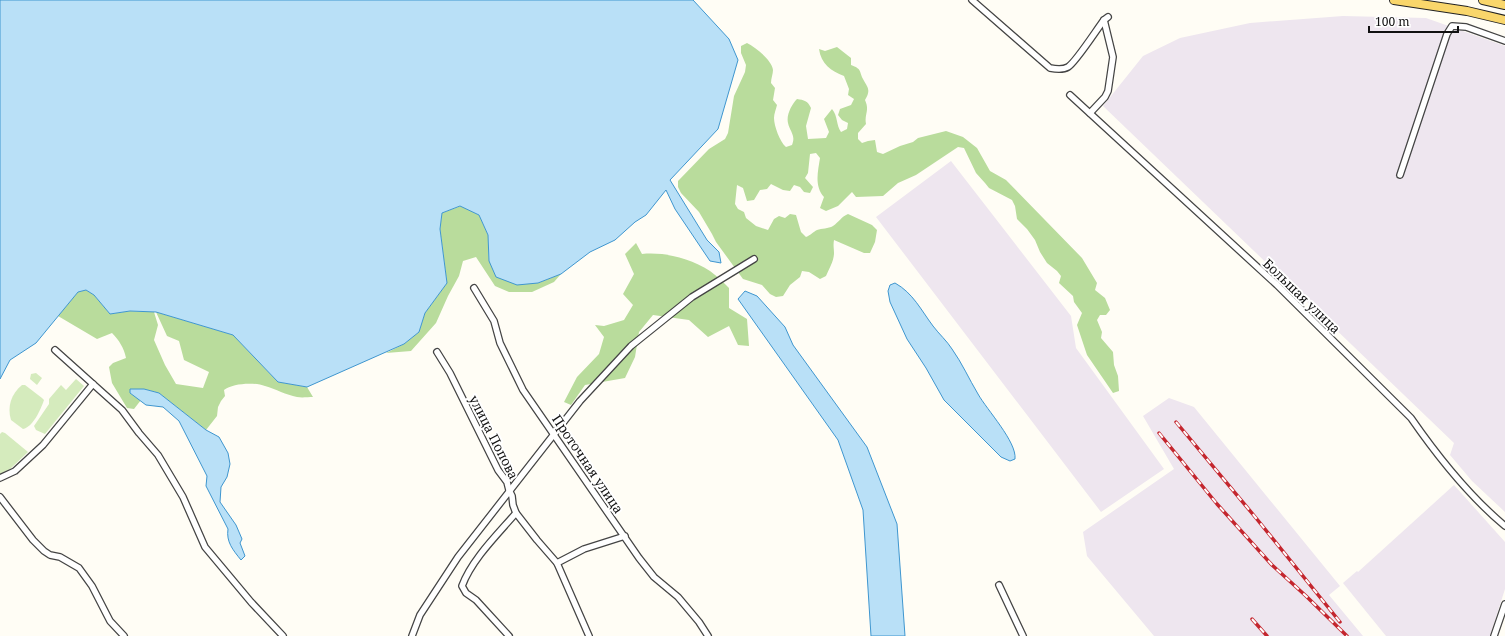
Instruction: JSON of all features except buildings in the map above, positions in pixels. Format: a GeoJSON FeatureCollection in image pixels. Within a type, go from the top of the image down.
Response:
{"type":"FeatureCollection","features":[{"type":"Feature","properties":{"kind":"main road"},"geometry":{"type":"LineString","coordinates":[[1394,0],[1467,11],[1505,20]]}},
{"type":"Feature","properties":{"kind":"main road"},"geometry":{"type":"LineString","coordinates":[[1483,0],[1505,5]]}},
{"type":"Feature","properties":{"kind":"street"},"geometry":{"type":"LineString","coordinates":[[972,0],[1050,68],[1056,69],[1068,67],[1081,53],[1106,18],[1113,57],[1108,91],[1105,97],[1090,113]]}},
{"type":"Feature","properties":{"kind":"street"},"geometry":{"type":"LineString","coordinates":[[1400,175],[1447,34],[1452,26],[1466,27],[1505,41]]}},
{"type":"Feature","properties":{"kind":"street","name":"Большая улица"},"geometry":{"type":"LineString","coordinates":[[1070,95],[1277,285],[1411,418],[1458,480],[1491,514],[1505,526]]}},
{"type":"Feature","properties":{"kind":"street"},"geometry":{"type":"LineString","coordinates":[[412,636],[420,615],[458,557],[580,400],[631,346],[692,297],[754,259]]}},
{"type":"Feature","properties":{"kind":"street","name":"Проточная улица"},"geometry":{"type":"LineString","coordinates":[[474,288],[494,321],[500,343],[523,390],[639,558],[654,577],[678,597],[699,622],[708,636]]}},
{"type":"Feature","properties":{"kind":"street"},"geometry":{"type":"LineString","coordinates":[[55,350],[122,410],[158,455],[183,497],[205,547],[251,602],[283,636]]}},
{"type":"Feature","properties":{"kind":"street","name":"улица Попова"},"geometry":{"type":"LineString","coordinates":[[437,352],[450,373],[498,470],[507,482],[516,513],[557,563],[589,636]]}},
{"type":"Feature","properties":{"kind":"street"},"geometry":{"type":"LineString","coordinates":[[0,478],[15,471],[43,445],[93,384]]}},
{"type":"Feature","properties":{"kind":"street"},"geometry":{"type":"LineString","coordinates":[[0,497],[33,540],[44,551],[50,555],[60,557],[79,568],[92,586],[110,621],[124,636]]}},
{"type":"Feature","properties":{"kind":"street"},"geometry":{"type":"LineString","coordinates":[[509,636],[476,600],[466,593],[462,586],[466,576],[485,550],[516,513]]}},
{"type":"Feature","properties":{"kind":"street"},"geometry":{"type":"LineString","coordinates":[[557,563],[584,549],[625,536]]}},
{"type":"Feature","properties":{"kind":"street"},"geometry":{"type":"LineString","coordinates":[[999,585],[1023,636]]}},
{"type":"Feature","properties":{"kind":"street"},"geometry":{"type":"LineString","coordinates":[[1494,636],[1505,604]]}},
{"type":"Feature","properties":{"kind":"shaded area"},"geometry":{"type":"Polygon","coordinates":[[[1343,16],[1426,18],[1505,46],[1505,512],[1472,481],[1450,455],[1454,443],[1103,106],[1143,56],[1180,38],[1250,23],[1343,16]]]}},
{"type":"Feature","properties":{"kind":"shaded area"},"geometry":{"type":"Polygon","coordinates":[[[951,161],[1071,316],[1076,348],[1164,469],[1101,512],[876,217],[951,161]]]}},
{"type":"Feature","properties":{"kind":"shaded area"},"geometry":{"type":"Polygon","coordinates":[[[1169,398],[1194,407],[1340,586],[1329,595],[1363,636],[1154,636],[1087,556],[1083,532],[1174,469],[1143,416],[1169,398]]]}},
{"type":"Feature","properties":{"kind":"shaded area"},"geometry":{"type":"Polygon","coordinates":[[[1454,485],[1505,542],[1505,589],[1490,636],[1386,636],[1343,583],[1357,571],[1358,572],[1454,485]]]}},
{"type":"Feature","properties":{"kind":"green space"},"geometry":{"type":"Polygon","coordinates":[[[747,43],[763,54],[772,66],[773,70],[771,83],[775,88],[773,100],[777,105],[774,121],[780,138],[786,147],[792,145],[793,142],[788,117],[791,107],[797,99],[806,101],[811,108],[806,126],[808,139],[826,138],[829,132],[824,119],[832,109],[841,132],[847,129],[848,123],[842,120],[838,115],[840,109],[851,105],[854,99],[848,95],[849,89],[844,76],[835,72],[824,63],[819,49],[825,51],[837,47],[851,58],[851,65],[860,70],[868,89],[868,94],[865,100],[867,107],[866,124],[858,133],[858,139],[862,143],[875,140],[877,152],[883,154],[913,142],[918,138],[946,131],[963,137],[977,148],[990,171],[1006,180],[1082,258],[1097,283],[1095,290],[1105,298],[1110,310],[1106,315],[1100,315],[1097,320],[1102,332],[1101,338],[1113,352],[1114,365],[1118,376],[1119,391],[1113,393],[1087,355],[1077,325],[1082,313],[1074,302],[1073,296],[1059,283],[1061,276],[1047,263],[1035,240],[1017,219],[1015,206],[1012,200],[989,188],[976,173],[964,148],[958,147],[916,175],[898,183],[883,196],[856,197],[852,192],[838,206],[826,211],[820,208],[824,197],[818,183],[820,158],[816,153],[810,154],[808,173],[805,178],[813,187],[810,193],[804,192],[800,187],[794,185],[790,191],[783,190],[771,184],[767,189],[760,190],[754,200],[747,201],[743,188],[737,185],[735,204],[738,209],[744,212],[746,218],[756,226],[768,230],[774,219],[779,216],[785,218],[790,214],[796,215],[801,232],[806,237],[817,230],[833,226],[848,214],[872,225],[877,230],[875,242],[870,253],[864,253],[834,240],[833,259],[826,276],[820,279],[809,272],[802,271],[800,277],[790,285],[783,296],[776,297],[770,294],[762,285],[743,279],[716,242],[699,212],[681,193],[678,187],[678,181],[709,149],[725,139],[728,133],[734,96],[745,72],[746,65],[741,53],[741,46],[747,43]]]}},
{"type":"Feature","properties":{"kind":"green space"},"geometry":{"type":"Polygon","coordinates":[[[461,206],[479,215],[488,235],[489,261],[538,283],[561,274],[554,282],[532,292],[509,292],[495,286],[476,257],[463,261],[459,276],[436,323],[411,351],[386,353],[404,344],[419,332],[425,313],[447,283],[440,229],[442,213],[461,206]]]}},
{"type":"Feature","properties":{"kind":"green space"},"geometry":{"type":"Polygon","coordinates":[[[636,243],[642,254],[660,254],[686,259],[702,266],[720,279],[729,288],[729,308],[747,319],[749,346],[738,345],[729,326],[708,337],[689,320],[653,315],[639,332],[635,357],[625,378],[585,385],[571,405],[564,402],[577,377],[599,354],[604,337],[595,325],[604,326],[624,320],[633,305],[623,294],[634,274],[625,254],[636,243]]]}},
{"type":"Feature","properties":{"kind":"green space"},"geometry":{"type":"Polygon","coordinates":[[[86,290],[94,295],[110,314],[130,311],[154,312],[158,325],[154,340],[165,365],[176,384],[203,388],[209,372],[184,360],[179,341],[167,336],[156,312],[233,335],[278,382],[307,387],[313,397],[297,397],[269,387],[255,384],[233,386],[224,390],[225,396],[218,407],[217,416],[206,430],[159,393],[144,389],[130,393],[141,400],[134,409],[127,408],[112,383],[109,367],[113,363],[126,358],[123,348],[117,338],[112,333],[97,339],[58,316],[78,292],[86,290]]]}},
{"type":"Feature","properties":{"kind":"green space"},"geometry":{"type":"Polygon","coordinates":[[[36,373],[42,378],[37,385],[30,379],[31,374],[36,373]]]}},
{"type":"Feature","properties":{"kind":"green space"},"geometry":{"type":"Polygon","coordinates":[[[76,379],[84,386],[45,434],[36,430],[34,426],[49,404],[49,399],[61,385],[66,390],[76,379]]]}},
{"type":"Feature","properties":{"kind":"green space"},"geometry":{"type":"Polygon","coordinates":[[[22,385],[25,385],[44,400],[39,413],[27,428],[23,429],[11,420],[9,410],[15,392],[22,385]]]}},
{"type":"Feature","properties":{"kind":"green space"},"geometry":{"type":"Polygon","coordinates":[[[2,432],[28,452],[10,469],[0,474],[0,434],[2,432]]]}},
{"type":"Feature","properties":{"kind":"water"},"geometry":{"type":"Polygon","coordinates":[[[0,0],[693,0],[729,39],[738,60],[718,129],[670,180],[707,240],[719,252],[721,263],[710,261],[675,209],[666,190],[646,215],[635,222],[615,240],[590,252],[561,274],[538,283],[517,285],[496,277],[489,261],[488,235],[479,215],[460,206],[442,213],[440,229],[447,283],[425,313],[419,332],[404,344],[307,387],[278,382],[233,335],[156,312],[130,311],[110,314],[94,295],[86,290],[78,292],[36,343],[10,360],[0,379],[0,0]]]}},
{"type":"Feature","properties":{"kind":"water"},"geometry":{"type":"Polygon","coordinates":[[[895,283],[912,297],[950,346],[982,401],[1007,435],[1014,452],[1015,459],[1010,461],[1001,457],[944,400],[926,368],[907,339],[890,302],[888,291],[890,285],[895,283]]]}},
{"type":"Feature","properties":{"kind":"water"},"geometry":{"type":"Polygon","coordinates":[[[745,291],[757,296],[785,327],[793,345],[867,447],[897,524],[905,636],[871,636],[863,510],[838,440],[738,299],[745,291]]]}},
{"type":"Feature","properties":{"kind":"water"},"geometry":{"type":"Polygon","coordinates":[[[130,389],[144,389],[159,393],[206,430],[219,437],[228,453],[230,464],[227,477],[221,487],[220,502],[236,525],[242,539],[240,543],[245,556],[241,560],[229,542],[228,529],[206,486],[207,476],[179,421],[163,407],[146,405],[130,393],[130,389]]]}},
{"type":"Feature","properties":{"kind":"railway"},"geometry":{"type":"LineString","coordinates":[[1176,422],[1340,622]]}},
{"type":"Feature","properties":{"kind":"railway"},"geometry":{"type":"LineString","coordinates":[[1159,433],[1217,504],[1272,565],[1347,636]]}},
{"type":"Feature","properties":{"kind":"railway"},"geometry":{"type":"LineString","coordinates":[[1252,619],[1267,636]]}}]}
